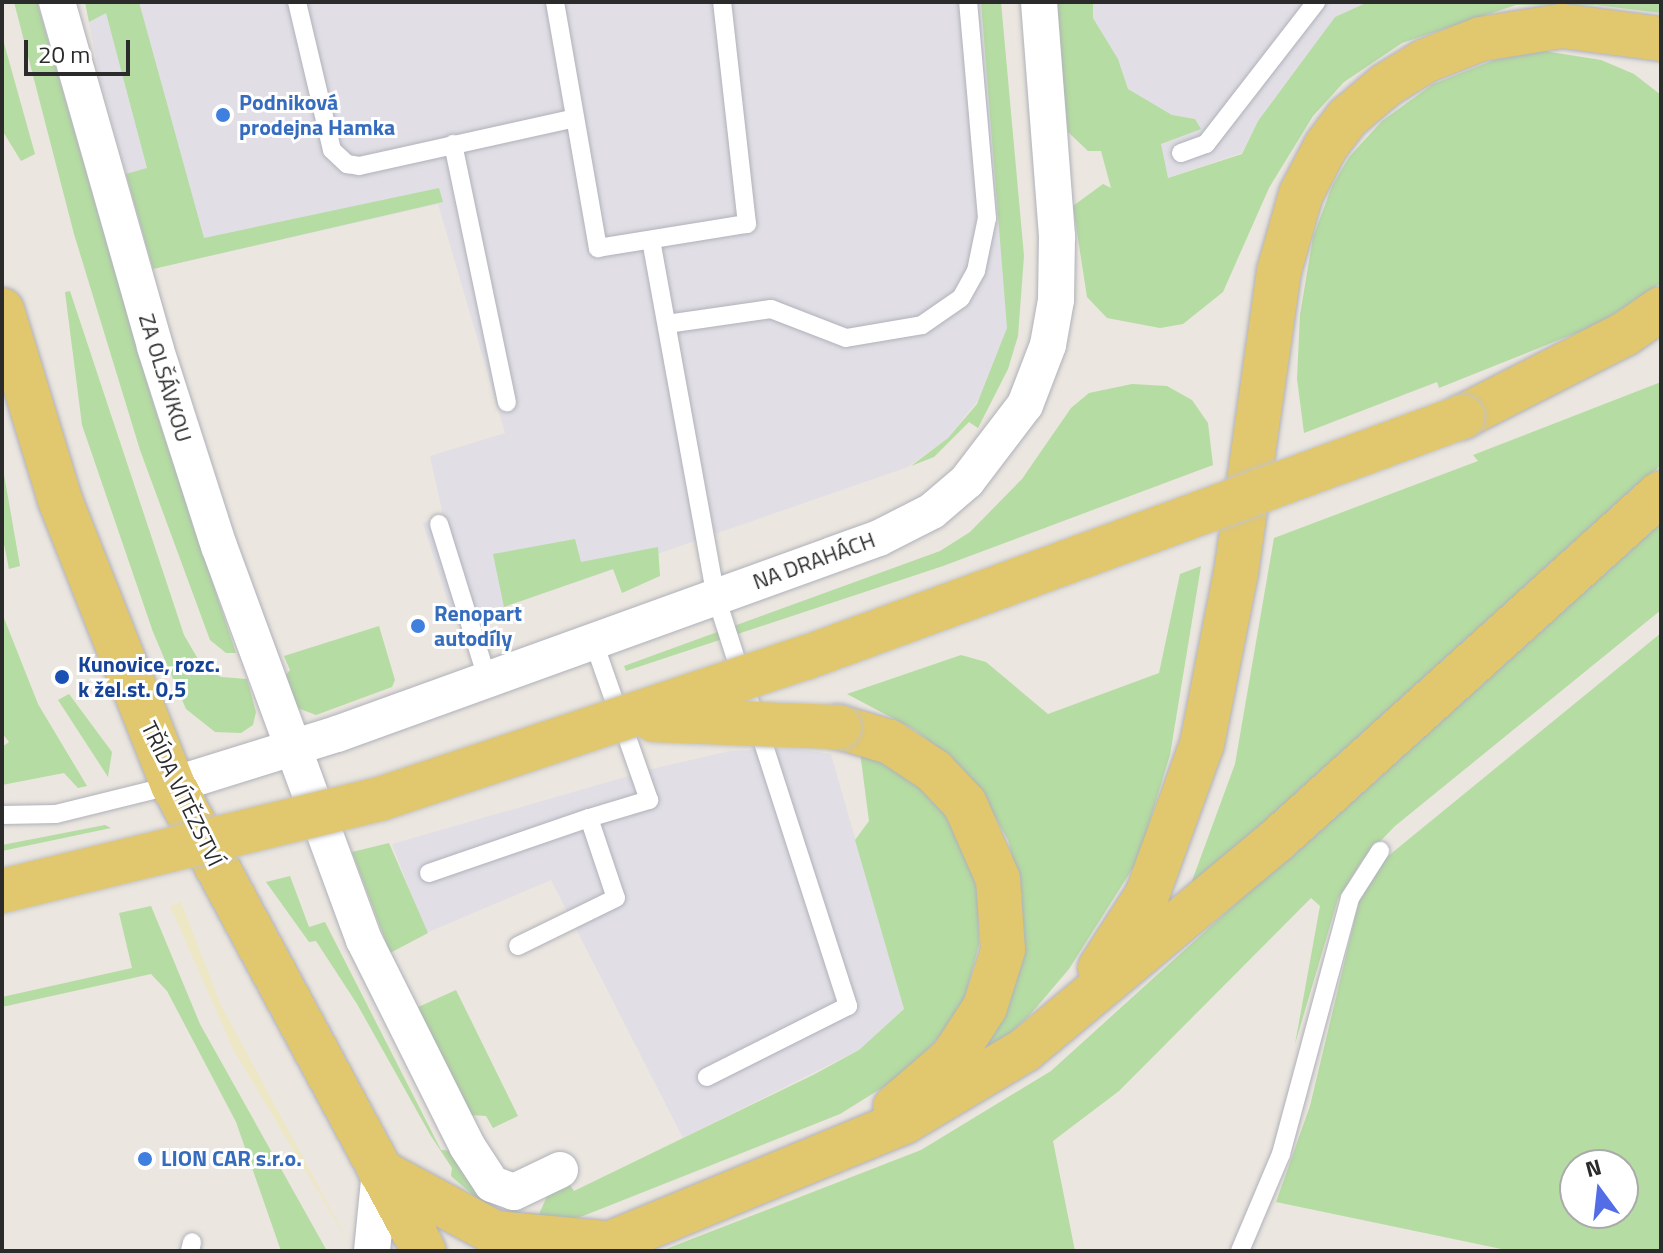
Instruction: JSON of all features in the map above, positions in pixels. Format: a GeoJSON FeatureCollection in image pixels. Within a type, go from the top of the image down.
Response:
{"type":"FeatureCollection","features":[{"type":"Feature","properties":{"kind":"main road"},"geometry":{"type":"LineString","coordinates":[[1044,1034],[1134,920],[1188,787],[1221,663],[1279,271],[1308,177],[1347,118],[1411,69],[1499,34],[1530,28],[1589,29],[1661,39]]}},
{"type":"Feature","properties":{"kind":"main road"},"geometry":{"type":"LineString","coordinates":[[1589,29],[1661,69]]}},
{"type":"Feature","properties":{"kind":"main road"},"geometry":{"type":"LineString","coordinates":[[1462,417],[1625,334],[1661,309]]}},
{"type":"Feature","properties":{"kind":"main road","name":"TŘÍDA VÍTĚZSTVÍ"},"geometry":{"type":"LineString","coordinates":[[2,310],[60,500],[173,785],[424,1251]]}},
{"type":"Feature","properties":{"kind":"main road"},"geometry":{"type":"LineString","coordinates":[[2,891],[380,799],[623,720],[1169,528],[1661,344]]}},
{"type":"Feature","properties":{"kind":"main road"},"geometry":{"type":"LineString","coordinates":[[380,1171],[495,1233],[601,1248],[927,1110],[990,1074],[1044,1034],[1276,841],[1661,493]]}},
{"type":"Feature","properties":{"kind":"main road"},"geometry":{"type":"LineString","coordinates":[[623,720],[839,727],[890,742],[914,755],[965,804],[998,879],[1003,950],[985,1007],[952,1058],[892,1109],[797,1165]]}},
{"type":"Feature","properties":{"kind":"street","name":"ZA OLŠÁVKOU"},"geometry":{"type":"LineString","coordinates":[[57,2],[155,347],[292,748],[364,940],[467,1146],[502,1191],[531,1188],[560,1170]]}},
{"type":"Feature","properties":{"kind":"street","name":"NA DRAHÁCH"},"geometry":{"type":"LineString","coordinates":[[173,785],[292,748],[879,538],[932,511],[983,465],[1025,405],[1048,345],[1057,273],[1039,2]]}},
{"type":"Feature","properties":{"kind":"street"},"geometry":{"type":"LineString","coordinates":[[372,1251],[380,1171]]}},
{"type":"Feature","properties":{"kind":"lane"},"geometry":{"type":"LineString","coordinates":[[297,2],[329,141],[339,159],[359,166],[575,118]]}},
{"type":"Feature","properties":{"kind":"lane"},"geometry":{"type":"LineString","coordinates":[[555,2],[598,248],[747,224],[722,2]]}},
{"type":"Feature","properties":{"kind":"lane"},"geometry":{"type":"LineString","coordinates":[[667,324],[771,309],[818,331],[846,338],[922,325],[961,298],[980,258],[987,218],[968,2]]}},
{"type":"Feature","properties":{"kind":"lane"},"geometry":{"type":"LineString","coordinates":[[1181,153],[1206,144],[1316,2]]}},
{"type":"Feature","properties":{"kind":"lane"},"geometry":{"type":"LineString","coordinates":[[453,144],[507,402]]}},
{"type":"Feature","properties":{"kind":"lane"},"geometry":{"type":"LineString","coordinates":[[651,240],[716,597],[848,1006],[707,1077]]}},
{"type":"Feature","properties":{"kind":"lane"},"geometry":{"type":"LineString","coordinates":[[439,524],[487,678]]}},
{"type":"Feature","properties":{"kind":"lane"},"geometry":{"type":"LineString","coordinates":[[429,873],[649,800],[593,640]]}},
{"type":"Feature","properties":{"kind":"lane"},"geometry":{"type":"LineString","coordinates":[[2,815],[56,814],[173,785]]}},
{"type":"Feature","properties":{"kind":"lane"},"geometry":{"type":"LineString","coordinates":[[518,946],[616,898],[589,818]]}},
{"type":"Feature","properties":{"kind":"lane"},"geometry":{"type":"LineString","coordinates":[[1240,1251],[1281,1154],[1350,898],[1380,851]]}},
{"type":"Feature","properties":{"kind":"shaded area"},"geometry":{"type":"Polygon","coordinates":[[[85,2],[981,2],[1008,307],[1007,328],[986,390],[948,438],[908,467],[455,624],[423,523],[443,515],[430,456],[505,433],[438,204],[153,269],[101,84],[85,2]]]}},
{"type":"Feature","properties":{"kind":"shaded area"},"geometry":{"type":"Polygon","coordinates":[[[1093,2],[1368,2],[1335,17],[1258,121],[1242,153],[1167,178],[1160,144],[1200,129],[1195,119],[1172,115],[1128,89],[1118,59],[1093,18],[1093,2]]]}},
{"type":"Feature","properties":{"kind":"shaded area"},"geometry":{"type":"Polygon","coordinates":[[[787,748],[831,754],[904,1009],[859,1050],[683,1138],[551,880],[426,933],[392,844],[660,767],[730,751],[787,748]]]}},
{"type":"Feature","properties":{"kind":"green space"},"geometry":{"type":"Polygon","coordinates":[[[14,2],[37,2],[154,406],[236,653],[226,653],[210,640],[140,450],[74,234],[14,2]]]}},
{"type":"Feature","properties":{"kind":"green space"},"geometry":{"type":"Polygon","coordinates":[[[85,2],[139,2],[204,238],[439,188],[443,202],[153,269],[126,174],[147,168],[106,13],[89,22],[85,2]]]}},
{"type":"Feature","properties":{"kind":"green space"},"geometry":{"type":"Polygon","coordinates":[[[981,2],[1001,2],[1024,256],[1018,336],[1008,369],[978,428],[969,422],[934,457],[911,466],[948,438],[977,404],[1007,328],[981,2]]]}},
{"type":"Feature","properties":{"kind":"green space"},"geometry":{"type":"Polygon","coordinates":[[[1055,2],[1093,2],[1093,18],[1118,59],[1128,89],[1172,115],[1195,119],[1201,129],[1161,144],[1168,178],[1242,154],[1258,121],[1335,17],[1368,2],[1661,2],[1661,13],[1596,5],[1516,5],[1402,43],[1344,82],[1313,116],[1269,188],[1223,292],[1183,324],[1160,328],[1107,318],[1087,297],[1073,206],[1103,184],[1111,188],[1101,151],[1088,151],[1068,132],[1055,2]]]}},
{"type":"Feature","properties":{"kind":"green space"},"geometry":{"type":"Polygon","coordinates":[[[2,36],[35,154],[21,161],[2,130],[2,36]]]}},
{"type":"Feature","properties":{"kind":"green space"},"geometry":{"type":"Polygon","coordinates":[[[1544,51],[1601,60],[1634,74],[1661,95],[1661,283],[1599,324],[1439,388],[1437,382],[1304,433],[1297,379],[1300,315],[1313,237],[1332,186],[1349,157],[1382,121],[1433,84],[1494,60],[1544,51]]]}},
{"type":"Feature","properties":{"kind":"green space"},"geometry":{"type":"Polygon","coordinates":[[[70,291],[184,635],[202,666],[221,677],[247,679],[256,712],[253,725],[241,733],[215,732],[186,709],[153,632],[82,425],[65,292],[70,291]]]}},
{"type":"Feature","properties":{"kind":"green space"},"geometry":{"type":"Polygon","coordinates":[[[1661,382],[1661,465],[1208,880],[1192,881],[1235,764],[1274,538],[1478,461],[1473,455],[1661,382]]]}},
{"type":"Feature","properties":{"kind":"green space"},"geometry":{"type":"Polygon","coordinates":[[[1132,384],[1167,386],[1192,400],[1208,423],[1213,465],[943,566],[626,671],[624,666],[940,551],[970,532],[1022,479],[1071,408],[1089,393],[1132,384]]]}},
{"type":"Feature","properties":{"kind":"green space"},"geometry":{"type":"Polygon","coordinates":[[[2,463],[20,566],[9,569],[2,534],[2,463]]]}},
{"type":"Feature","properties":{"kind":"green space"},"geometry":{"type":"Polygon","coordinates":[[[1661,518],[1661,610],[1395,826],[1363,859],[1338,899],[1295,1044],[1320,906],[1311,898],[1119,1091],[1053,1141],[1075,1251],[661,1251],[921,1150],[1051,1071],[1661,518]]]}},
{"type":"Feature","properties":{"kind":"green space"},"geometry":{"type":"Polygon","coordinates":[[[575,539],[581,562],[658,547],[660,576],[622,593],[613,569],[504,607],[493,554],[575,539]]]}},
{"type":"Feature","properties":{"kind":"green space"},"geometry":{"type":"Polygon","coordinates":[[[1201,566],[1170,755],[1138,860],[1069,969],[1029,1016],[988,1054],[983,1052],[1021,947],[1022,896],[1008,840],[981,792],[943,752],[915,730],[847,694],[961,655],[986,662],[1048,714],[1159,673],[1180,574],[1201,566]]]}},
{"type":"Feature","properties":{"kind":"green space"},"geometry":{"type":"Polygon","coordinates":[[[2,613],[38,704],[87,786],[78,788],[64,773],[2,785],[2,747],[9,742],[2,733],[2,613]]]}},
{"type":"Feature","properties":{"kind":"green space"},"geometry":{"type":"Polygon","coordinates":[[[379,626],[395,680],[392,687],[316,715],[295,707],[282,680],[290,670],[284,656],[379,626]]]}},
{"type":"Feature","properties":{"kind":"green space"},"geometry":{"type":"Polygon","coordinates":[[[1661,633],[1661,1251],[1511,1251],[1276,1202],[1310,1106],[1360,897],[1382,861],[1661,633]]]}},
{"type":"Feature","properties":{"kind":"green space"},"geometry":{"type":"Polygon","coordinates":[[[69,694],[112,752],[108,777],[58,700],[69,694]]]}},
{"type":"Feature","properties":{"kind":"green space"},"geometry":{"type":"Polygon","coordinates":[[[860,752],[921,781],[955,823],[970,859],[978,895],[979,945],[963,1005],[947,1029],[906,1073],[840,1114],[583,1216],[565,1221],[509,1218],[512,1206],[520,1213],[539,1214],[549,1192],[566,1179],[574,1191],[813,1075],[859,1050],[904,1009],[855,840],[869,821],[860,752]]]}},
{"type":"Feature","properties":{"kind":"green space"},"geometry":{"type":"Polygon","coordinates":[[[105,825],[111,828],[2,851],[2,845],[105,825]]]}},
{"type":"Feature","properties":{"kind":"green space"},"geometry":{"type":"Polygon","coordinates":[[[389,843],[428,933],[390,953],[352,852],[389,843]]]}},
{"type":"Feature","properties":{"kind":"green space"},"geometry":{"type":"Polygon","coordinates":[[[290,876],[309,927],[325,922],[441,1150],[458,1151],[491,1197],[488,1208],[451,1176],[452,1168],[431,1136],[357,1004],[316,941],[309,942],[266,882],[290,876]]]}},
{"type":"Feature","properties":{"kind":"green space"},"geometry":{"type":"Polygon","coordinates":[[[151,906],[200,1024],[327,1251],[281,1251],[236,1122],[167,991],[151,974],[2,1007],[2,997],[132,968],[119,913],[151,906]]]}},
{"type":"Feature","properties":{"kind":"green space"},"geometry":{"type":"Polygon","coordinates":[[[456,990],[518,1116],[493,1128],[486,1116],[470,1115],[416,1008],[456,990]]]}},
{"type":"Feature","properties":{"kind":"sand"},"geometry":{"type":"Polygon","coordinates":[[[181,902],[221,1005],[350,1245],[234,1051],[170,906],[181,902]]]}},
{"type":"Feature","properties":{"kind":"place","name":"Podniková prodejna Hamka"},"geometry":{"type":"Point","coordinates":[223,115]}},
{"type":"Feature","properties":{"kind":"place","name":"Renopart autodíly"},"geometry":{"type":"Point","coordinates":[418,626]}},
{"type":"Feature","properties":{"kind":"place","name":"Kunovice, rozc. k žel.st. 0,5"},"geometry":{"type":"Point","coordinates":[62,677]}},
{"type":"Feature","properties":{"kind":"place","name":"LION CAR s.r.o."},"geometry":{"type":"Point","coordinates":[145,1159]}}]}
